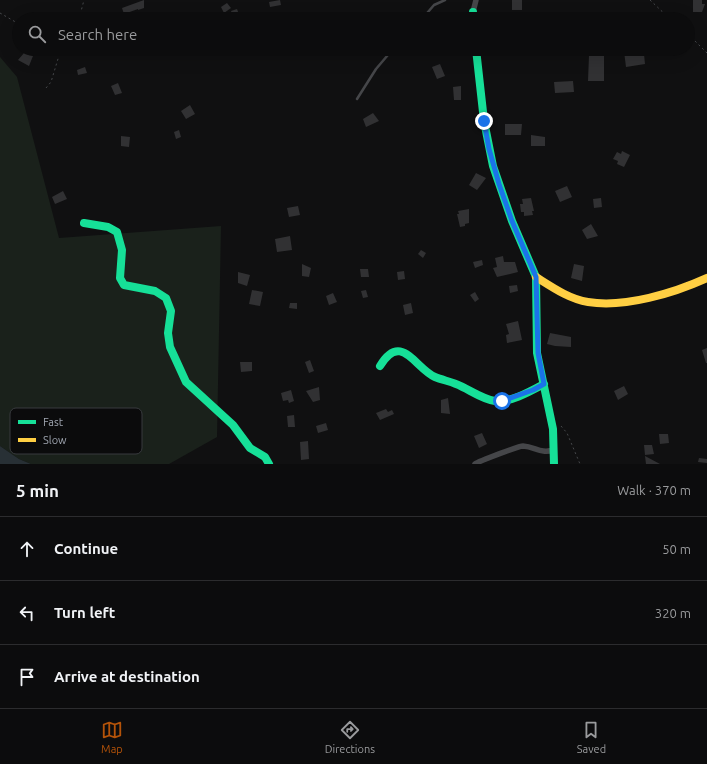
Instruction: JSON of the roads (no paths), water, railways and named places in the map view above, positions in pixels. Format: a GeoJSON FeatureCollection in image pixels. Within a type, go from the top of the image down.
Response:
{"type":"FeatureCollection","features":[{"type":"Feature","properties":{"kind":"street"},"geometry":{"type":"LineString","coordinates":[[474,12],[476,0]]}},
{"type":"Feature","properties":{"kind":"street"},"geometry":{"type":"LineString","coordinates":[[477,56],[484,121],[493,166],[512,221],[536,277],[538,353],[553,429],[554,464]]}},
{"type":"Feature","properties":{"kind":"street"},"geometry":{"type":"LineString","coordinates":[[84,223],[108,227],[116,232],[122,250],[120,278],[124,285],[155,291],[166,298],[169,302],[171,311],[168,339],[175,360],[186,382],[197,391],[207,404],[228,421],[250,448],[265,457],[269,464]]}},
{"type":"Feature","properties":{"kind":"street"},"geometry":{"type":"LineString","coordinates":[[536,277],[552,288],[571,296],[588,302],[603,303],[662,294],[690,286],[707,278]]}},
{"type":"Feature","properties":{"kind":"street"},"geometry":{"type":"LineString","coordinates":[[380,366],[389,354],[401,351],[407,353],[434,378],[456,384],[480,396],[496,401],[509,399],[544,384]]}},
{"type":"Feature","properties":{"kind":"street"},"geometry":{"type":"LineString","coordinates":[[475,464],[484,458],[506,453],[522,446],[541,452],[554,450]]}},
{"type":"Feature","properties":{"kind":"lane"},"geometry":{"type":"LineString","coordinates":[[428,12],[434,5],[445,0]]}},
{"type":"Feature","properties":{"kind":"lane"},"geometry":{"type":"LineString","coordinates":[[357,99],[376,69],[387,56]]}}]}
